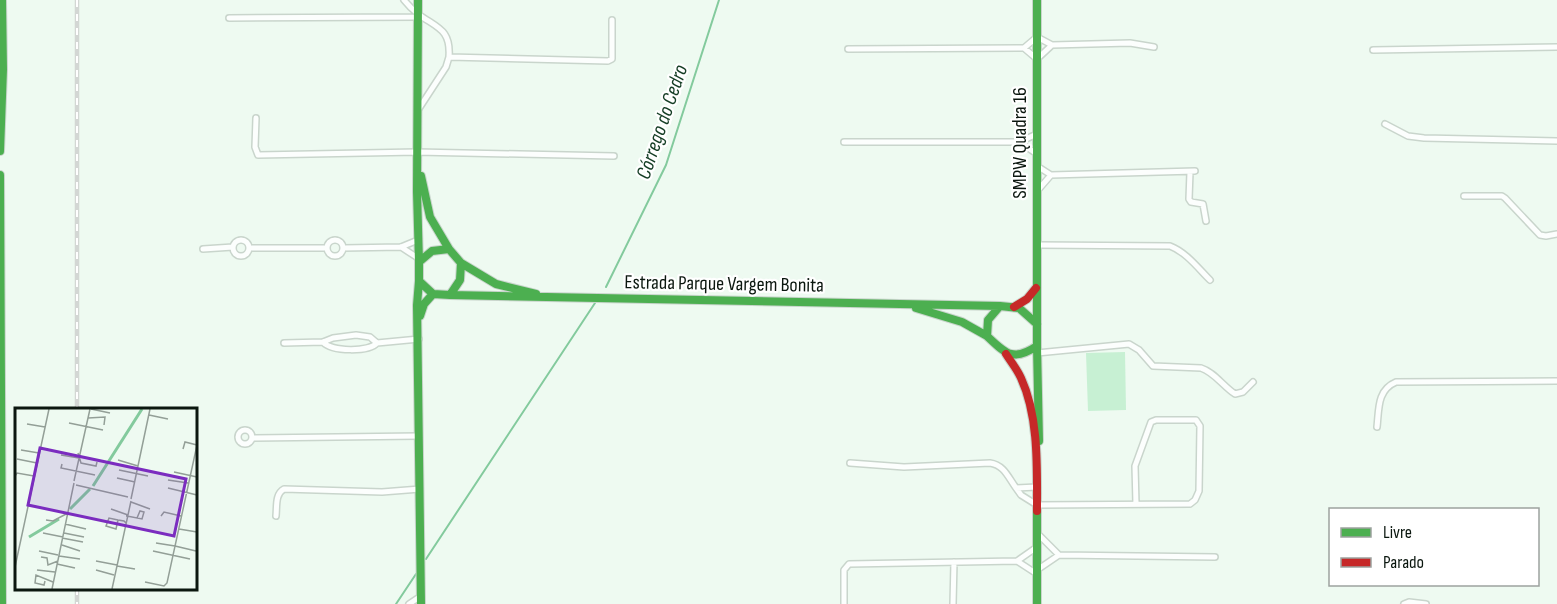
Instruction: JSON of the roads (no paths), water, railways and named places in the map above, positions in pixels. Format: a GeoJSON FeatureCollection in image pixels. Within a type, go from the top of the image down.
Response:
{"type":"FeatureCollection","features":[{"type":"Feature","properties":{"kind":"main road"},"geometry":{"type":"LineString","coordinates":[[0,148],[2,0]]}},
{"type":"Feature","properties":{"kind":"main road"},"geometry":{"type":"LineString","coordinates":[[417,0],[421,600]]}},
{"type":"Feature","properties":{"kind":"main road","name":"SMPW Quadra 16"},"geometry":{"type":"LineString","coordinates":[[1037,0],[1037,324]]}},
{"type":"Feature","properties":{"kind":"main road"},"geometry":{"type":"LineString","coordinates":[[419,150],[421,181],[430,217],[448,249],[461,263],[460,280],[450,295],[433,294],[419,280]]}},
{"type":"Feature","properties":{"kind":"main road"},"geometry":{"type":"LineString","coordinates":[[0,175],[2,604]]}},
{"type":"Feature","properties":{"kind":"main road"},"geometry":{"type":"LineString","coordinates":[[419,260],[434,250],[448,249]]}},
{"type":"Feature","properties":{"kind":"main road","name":"Estrada Parque Vargem Bonita"},"geometry":{"type":"LineString","coordinates":[[461,263],[484,280],[546,297]]}},
{"type":"Feature","properties":{"kind":"main road"},"geometry":{"type":"LineString","coordinates":[[1014,307],[1027,299],[1037,287]]}},
{"type":"Feature","properties":{"kind":"main road"},"geometry":{"type":"LineString","coordinates":[[418,320],[424,304],[433,294]]}},
{"type":"Feature","properties":{"kind":"main road","name":"Estrada Parque Vargem Bonita"},"geometry":{"type":"LineString","coordinates":[[450,295],[1000,306]]}},
{"type":"Feature","properties":{"kind":"main road","name":"Estrada Parque Vargem Bonita"},"geometry":{"type":"LineString","coordinates":[[900,304],[962,322],[987,336]]}},
{"type":"Feature","properties":{"kind":"main road"},"geometry":{"type":"LineString","coordinates":[[1037,460],[1032,417],[1021,378],[1006,354],[987,336],[988,320],[1000,306],[1014,307],[1025,312],[1037,324],[1039,426],[1037,604]]}},
{"type":"Feature","properties":{"kind":"main road"},"geometry":{"type":"LineString","coordinates":[[1006,354],[1022,355],[1037,349]]}},
{"type":"Feature","properties":{"kind":"street"},"geometry":{"type":"LineString","coordinates":[[404,0],[417,15],[447,35],[450,44],[446,67],[418,110]]}},
{"type":"Feature","properties":{"kind":"street"},"geometry":{"type":"LineString","coordinates":[[229,18],[417,15]]}},
{"type":"Feature","properties":{"kind":"street"},"geometry":{"type":"LineString","coordinates":[[449,57],[608,61],[612,59],[613,51],[612,20]]}},
{"type":"Feature","properties":{"kind":"street"},"geometry":{"type":"LineString","coordinates":[[848,49],[1024,48],[1037,38],[1052,45],[1130,44],[1154,47]]}},
{"type":"Feature","properties":{"kind":"street"},"geometry":{"type":"LineString","coordinates":[[1024,48],[1036,59],[1052,45]]}},
{"type":"Feature","properties":{"kind":"street"},"geometry":{"type":"LineString","coordinates":[[1373,50],[1557,47]]}},
{"type":"Feature","properties":{"kind":"street"},"geometry":{"type":"LineString","coordinates":[[256,118],[255,147],[258,154],[419,150],[614,156]]}},
{"type":"Feature","properties":{"kind":"street"},"geometry":{"type":"LineString","coordinates":[[1385,124],[1408,136],[1424,138],[1557,141]]}},
{"type":"Feature","properties":{"kind":"street"},"geometry":{"type":"LineString","coordinates":[[844,142],[1019,142],[1037,134]]}},
{"type":"Feature","properties":{"kind":"street"},"geometry":{"type":"LineString","coordinates":[[1019,142],[1037,154]]}},
{"type":"Feature","properties":{"kind":"street"},"geometry":{"type":"LineString","coordinates":[[1037,166],[1051,175],[1193,172],[1189,200],[1203,204],[1206,221]]}},
{"type":"Feature","properties":{"kind":"street"},"geometry":{"type":"LineString","coordinates":[[1038,190],[1051,175]]}},
{"type":"Feature","properties":{"kind":"street"},"geometry":{"type":"LineString","coordinates":[[1464,196],[1502,196],[1540,235],[1557,234]]}},
{"type":"Feature","properties":{"kind":"street"},"geometry":{"type":"LineString","coordinates":[[327,248],[330,242],[335,240],[341,243],[343,248]]}},
{"type":"Feature","properties":{"kind":"street"},"geometry":{"type":"LineString","coordinates":[[343,248],[401,247],[418,240]]}},
{"type":"Feature","properties":{"kind":"street"},"geometry":{"type":"LineString","coordinates":[[203,249],[234,247],[236,243],[243,241],[249,248]]}},
{"type":"Feature","properties":{"kind":"street"},"geometry":{"type":"LineString","coordinates":[[1037,245],[1170,246],[1194,263],[1210,280]]}},
{"type":"Feature","properties":{"kind":"street"},"geometry":{"type":"LineString","coordinates":[[234,247],[235,252],[242,256],[249,248]]}},
{"type":"Feature","properties":{"kind":"street"},"geometry":{"type":"LineString","coordinates":[[401,247],[419,260]]}},
{"type":"Feature","properties":{"kind":"street"},"geometry":{"type":"LineString","coordinates":[[249,248],[327,248]]}},
{"type":"Feature","properties":{"kind":"street"},"geometry":{"type":"LineString","coordinates":[[327,248],[330,254],[335,256],[343,248]]}},
{"type":"Feature","properties":{"kind":"street"},"geometry":{"type":"LineString","coordinates":[[284,343],[323,342],[333,338],[356,335],[370,337],[377,343]]}},
{"type":"Feature","properties":{"kind":"street"},"geometry":{"type":"LineString","coordinates":[[323,342],[330,348],[345,350],[371,348],[377,343],[418,339]]}},
{"type":"Feature","properties":{"kind":"street"},"geometry":{"type":"LineString","coordinates":[[1037,349],[1129,344],[1139,350],[1153,366],[1209,370],[1235,394],[1243,392],[1253,382]]}},
{"type":"Feature","properties":{"kind":"street"},"geometry":{"type":"LineString","coordinates":[[1377,427],[1381,395],[1384,389],[1396,382],[1557,381]]}},
{"type":"Feature","properties":{"kind":"street"},"geometry":{"type":"LineString","coordinates":[[849,463],[904,467],[998,464],[1027,500],[1037,505],[1190,504],[1197,498],[1199,491],[1200,426],[1196,420],[1151,422],[1135,466],[1136,504]]}},
{"type":"Feature","properties":{"kind":"street"},"geometry":{"type":"LineString","coordinates":[[252,438],[419,436]]}},
{"type":"Feature","properties":{"kind":"street"},"geometry":{"type":"LineString","coordinates":[[1016,488],[1037,487]]}},
{"type":"Feature","properties":{"kind":"street"},"geometry":{"type":"LineString","coordinates":[[276,516],[277,497],[284,489],[382,492],[420,489]]}},
{"type":"Feature","properties":{"kind":"street"},"geometry":{"type":"LineString","coordinates":[[1037,533],[1059,555]]}},
{"type":"Feature","properties":{"kind":"street"},"geometry":{"type":"LineString","coordinates":[[1017,561],[1037,547]]}},
{"type":"Feature","properties":{"kind":"street"},"geometry":{"type":"LineString","coordinates":[[844,604],[844,570],[849,564],[1017,561],[1037,572],[1059,555],[1215,557]]}},
{"type":"Feature","properties":{"kind":"street"},"geometry":{"type":"LineString","coordinates":[[953,604],[954,562]]}},
{"type":"Feature","properties":{"kind":"street"},"geometry":{"type":"LineString","coordinates":[[409,604],[421,600]]}},
{"type":"Feature","properties":{"kind":"street"},"geometry":{"type":"LineString","coordinates":[[1404,604],[1408,602],[1426,604]]}},
{"type":"Feature","properties":{"kind":"waterway","name":"Córrego do Cedro"},"geometry":{"type":"LineString","coordinates":[[606,287],[666,165],[719,0]]}},
{"type":"Feature","properties":{"kind":"waterway"},"geometry":{"type":"LineString","coordinates":[[426,559],[595,303]]}},
{"type":"Feature","properties":{"kind":"waterway"},"geometry":{"type":"LineString","coordinates":[[396,604],[416,574]]}},
{"type":"Feature","properties":{"kind":"railway"},"geometry":{"type":"LineString","coordinates":[[77,0],[77,408]]}},
{"type":"Feature","properties":{"kind":"railway"},"geometry":{"type":"LineString","coordinates":[[77,589],[77,604]]}}]}
